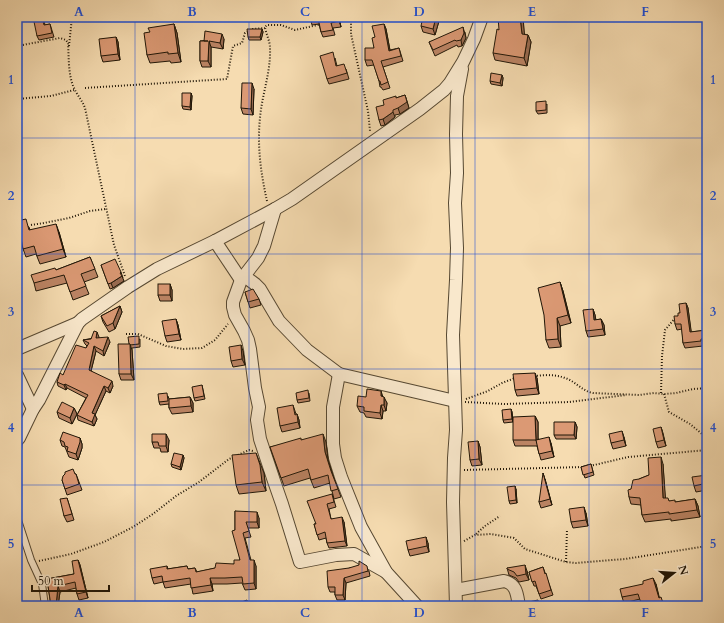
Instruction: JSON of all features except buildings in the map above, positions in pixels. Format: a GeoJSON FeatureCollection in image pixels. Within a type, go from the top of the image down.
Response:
{"type":"FeatureCollection","features":[{"type":"Feature","properties":{"kind":"street"},"geometry":{"type":"LineString","coordinates":[[472,17],[474,39]]}},
{"type":"Feature","properties":{"kind":"street"},"geometry":{"type":"LineString","coordinates":[[17,349],[78,323],[128,287],[157,269],[215,241],[273,210],[420,108],[444,90],[450,83],[463,62],[482,17]]}},
{"type":"Feature","properties":{"kind":"street"},"geometry":{"type":"LineString","coordinates":[[456,606],[453,502],[456,430],[452,335],[457,248],[455,203],[457,96],[463,62]]}},
{"type":"Feature","properties":{"kind":"street"},"geometry":{"type":"LineString","coordinates":[[273,210],[264,246],[258,258],[242,278],[233,302],[235,315],[248,340],[250,349],[259,407],[257,420],[264,452],[300,562],[336,555],[354,554],[386,572]]}},
{"type":"Feature","properties":{"kind":"street"},"geometry":{"type":"LineString","coordinates":[[215,241],[242,278],[256,284],[279,321],[307,350],[339,374],[455,401]]}},
{"type":"Feature","properties":{"kind":"street"},"geometry":{"type":"LineString","coordinates":[[18,439],[78,323]]}},
{"type":"Feature","properties":{"kind":"street"},"geometry":{"type":"LineString","coordinates":[[339,374],[333,407],[333,444],[335,458],[341,477],[361,527],[386,572],[417,606]]}},
{"type":"Feature","properties":{"kind":"street"},"geometry":{"type":"LineString","coordinates":[[17,375],[33,409]]}},
{"type":"Feature","properties":{"kind":"street"},"geometry":{"type":"LineString","coordinates":[[456,590],[504,581],[509,582],[513,585],[516,591],[519,606]]}},
{"type":"Feature","properties":{"kind":"lane"},"geometry":{"type":"LineString","coordinates":[[17,463],[18,439]]}},
{"type":"Feature","properties":{"kind":"lane"},"geometry":{"type":"LineString","coordinates":[[17,517],[32,563],[42,584],[45,606]]}},
{"type":"Feature","properties":{"kind":"path"},"geometry":{"type":"LineString","coordinates":[[17,22],[26,17]]}},
{"type":"Feature","properties":{"kind":"path"},"geometry":{"type":"LineString","coordinates":[[68,51],[72,17]]}},
{"type":"Feature","properties":{"kind":"path"},"geometry":{"type":"LineString","coordinates":[[334,20],[351,17],[351,34],[368,112],[372,142]]}},
{"type":"Feature","properties":{"kind":"path"},"geometry":{"type":"LineString","coordinates":[[85,88],[227,79],[232,46],[242,43],[245,33],[253,29],[265,28],[266,26],[281,25],[295,30],[323,24]]}},
{"type":"Feature","properties":{"kind":"path"},"geometry":{"type":"LineString","coordinates":[[265,28],[270,44],[269,72],[260,117],[258,140],[261,171],[273,210]]}},
{"type":"Feature","properties":{"kind":"path"},"geometry":{"type":"LineString","coordinates":[[17,46],[60,38],[66,40],[68,43],[71,79],[74,90],[83,102],[85,108],[114,245],[128,287]]}},
{"type":"Feature","properties":{"kind":"path"},"geometry":{"type":"LineString","coordinates":[[17,99],[51,96],[74,90]]}},
{"type":"Feature","properties":{"kind":"path"},"geometry":{"type":"LineString","coordinates":[[31,225],[69,218],[90,211],[106,209]]}},
{"type":"Feature","properties":{"kind":"path"},"geometry":{"type":"LineString","coordinates":[[126,334],[138,334],[166,346],[183,350],[202,348],[215,340],[235,315]]}},
{"type":"Feature","properties":{"kind":"path"},"geometry":{"type":"LineString","coordinates":[[661,394],[662,356],[665,330],[677,316]]}},
{"type":"Feature","properties":{"kind":"path"},"geometry":{"type":"LineString","coordinates":[[528,376],[552,375],[565,378],[588,392],[593,393],[633,395],[654,393],[664,394],[707,388]]}},
{"type":"Feature","properties":{"kind":"path"},"geometry":{"type":"LineString","coordinates":[[455,401],[475,396],[512,378],[520,377]]}},
{"type":"Feature","properties":{"kind":"path"},"geometry":{"type":"LineString","coordinates":[[664,394],[669,412],[690,424],[707,438]]}},
{"type":"Feature","properties":{"kind":"path"},"geometry":{"type":"LineString","coordinates":[[455,401],[504,404],[562,402],[633,395]]}},
{"type":"Feature","properties":{"kind":"path"},"geometry":{"type":"LineString","coordinates":[[32,563],[71,554],[104,542],[133,527],[153,514],[229,459],[249,450],[264,452]]}},
{"type":"Feature","properties":{"kind":"path"},"geometry":{"type":"LineString","coordinates":[[454,471],[586,467],[628,457],[707,450]]}},
{"type":"Feature","properties":{"kind":"path"},"geometry":{"type":"LineString","coordinates":[[454,548],[475,535],[500,516]]}},
{"type":"Feature","properties":{"kind":"path"},"geometry":{"type":"LineString","coordinates":[[566,562],[567,529]]}},
{"type":"Feature","properties":{"kind":"path"},"geometry":{"type":"LineString","coordinates":[[475,535],[491,534],[514,538],[525,549],[566,562],[576,563],[624,559],[707,546]]}},
{"type":"Feature","properties":{"kind":"path"},"geometry":{"type":"LineString","coordinates":[[632,606],[642,605]]}}]}
